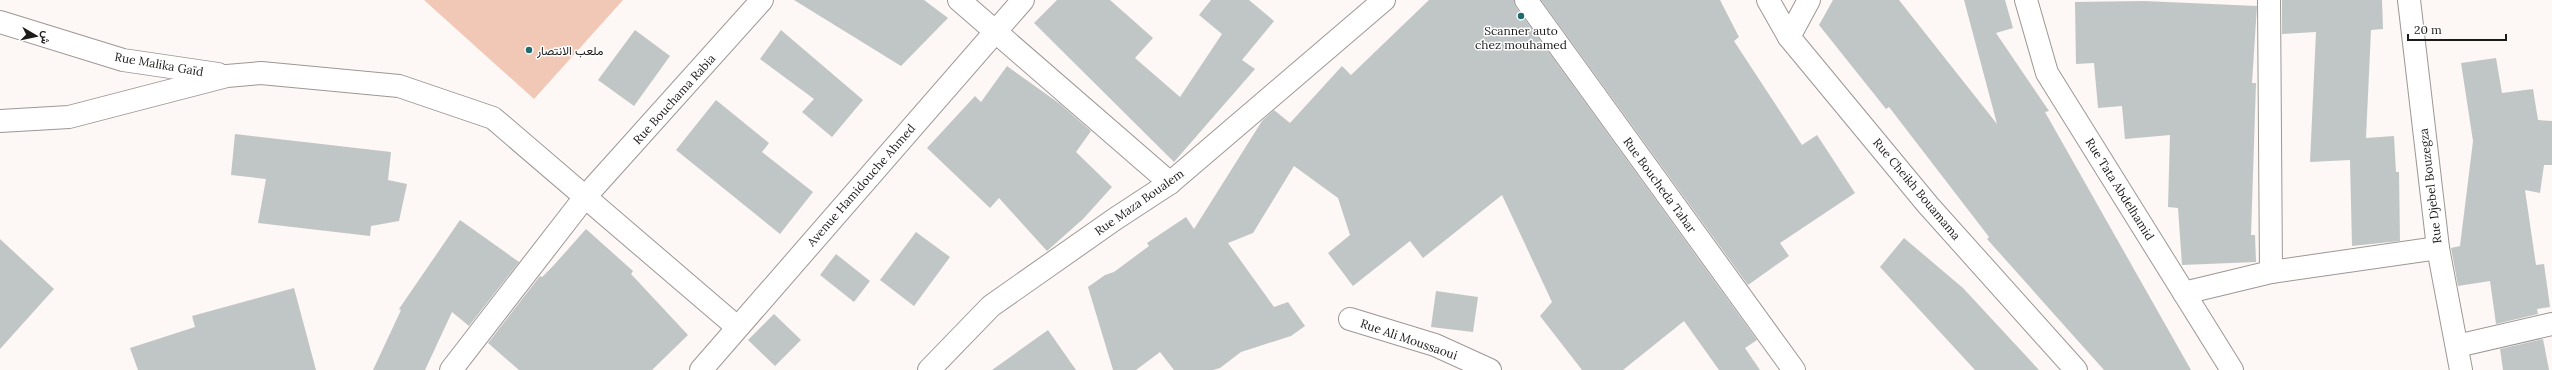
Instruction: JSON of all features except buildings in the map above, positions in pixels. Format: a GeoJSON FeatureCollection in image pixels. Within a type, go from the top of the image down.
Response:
{"type":"FeatureCollection","features":[{"type":"Feature","properties":{"kind":"street","name":"Rue Bouchama Rabia"},"geometry":{"type":"LineString","coordinates":[[451,370],[585,198],[762,0]]}},
{"type":"Feature","properties":{"kind":"street"},"geometry":{"type":"LineString","coordinates":[[959,0],[994,32],[1170,183]]}},
{"type":"Feature","properties":{"kind":"street","name":"Avenue Hamidouche Ahmed"},"geometry":{"type":"LineString","coordinates":[[701,370],[1023,0]]}},
{"type":"Feature","properties":{"kind":"street","name":"Rue Maza Boualem"},"geometry":{"type":"LineString","coordinates":[[929,370],[991,306],[1114,219],[1170,183],[1384,0]]}},
{"type":"Feature","properties":{"kind":"street","name":"Rue Boucheda Tahar"},"geometry":{"type":"LineString","coordinates":[[1526,0],[1794,370]]}},
{"type":"Feature","properties":{"kind":"street","name":"Rue Cheikh Bouamama"},"geometry":{"type":"LineString","coordinates":[[1768,0],[1789,37],[1928,205],[2076,370]]}},
{"type":"Feature","properties":{"kind":"street"},"geometry":{"type":"LineString","coordinates":[[1789,37],[1809,0]]}},
{"type":"Feature","properties":{"kind":"street","name":"Rue Tata Abdelhamid"},"geometry":{"type":"LineString","coordinates":[[2026,0],[2047,73],[2232,370]]}},
{"type":"Feature","properties":{"kind":"street"},"geometry":{"type":"LineString","coordinates":[[2269,0],[2271,272]]}},
{"type":"Feature","properties":{"kind":"street","name":"Rue Djebel Bouzegza"},"geometry":{"type":"LineString","coordinates":[[2409,0],[2438,248],[2461,370]]}},
{"type":"Feature","properties":{"kind":"street","name":"Rue Malika Gaïd"},"geometry":{"type":"LineString","coordinates":[[0,22],[123,60],[227,76]]}},
{"type":"Feature","properties":{"kind":"street"},"geometry":{"type":"LineString","coordinates":[[0,121],[69,116],[227,76],[261,73],[400,86],[493,118],[737,327]]}},
{"type":"Feature","properties":{"kind":"street"},"geometry":{"type":"LineString","coordinates":[[2184,293],[2271,272],[2438,248]]}},
{"type":"Feature","properties":{"kind":"street","name":"Rue Ali Moussaoui"},"geometry":{"type":"LineString","coordinates":[[1350,318],[1435,345],[1490,370]]}},
{"type":"Feature","properties":{"kind":"street"},"geometry":{"type":"LineString","coordinates":[[2457,346],[2552,324]]}},
{"type":"Feature","properties":{"kind":"shaded area","name":"ملعب الانتصار"},"geometry":{"type":"Polygon","coordinates":[[[424,0],[623,0],[534,99],[424,0]]]}},
{"type":"Feature","properties":{"kind":"place","name":"Scanner auto chez mouhamed"},"geometry":{"type":"Point","coordinates":[1521,16]}},
{"type":"Feature","properties":{"kind":"place","name":"ملعب الانتصار"},"geometry":{"type":"Point","coordinates":[529,50]}}]}
